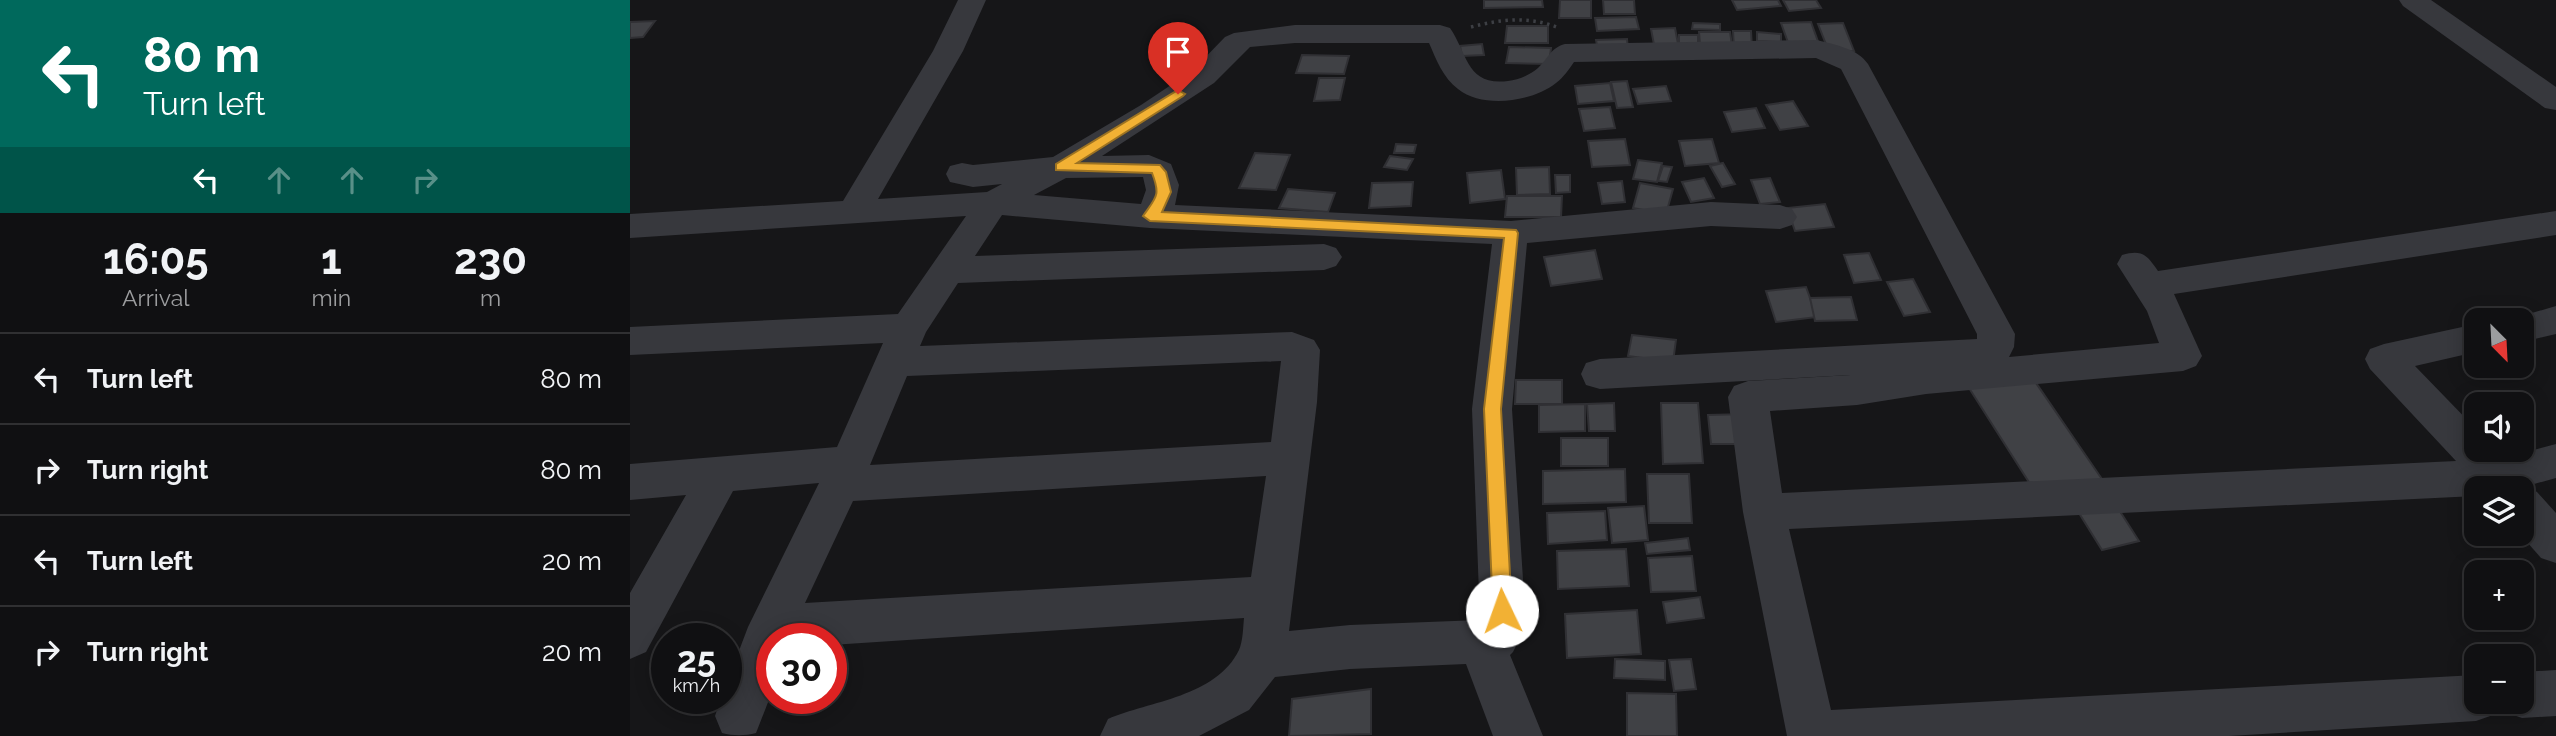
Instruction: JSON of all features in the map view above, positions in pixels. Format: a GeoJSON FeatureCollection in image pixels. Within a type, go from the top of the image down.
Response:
{"type":"FeatureCollection","features":[{"type":"Feature","properties":{"kind":"street"},"geometry":{"type":"LineString","coordinates":[[853,212],[948,51],[972,0]]}},
{"type":"Feature","properties":{"kind":"street"},"geometry":{"type":"LineString","coordinates":[[2413,0],[2556,101]]}},
{"type":"Feature","properties":{"kind":"street"},"geometry":{"type":"LineString","coordinates":[[773,623],[846,473],[901,345],[993,204],[1060,167],[1203,77],[1235,43],[1244,39],[1295,34],[1440,34],[1466,81],[1476,88],[1490,90],[1512,90],[1538,82],[1549,74],[1565,53],[1816,49],[1836,54],[1853,64],[1996,334],[1995,346],[1980,353],[1600,374]]}},
{"type":"Feature","properties":{"kind":"street"},"geometry":{"type":"LineString","coordinates":[[962,174],[973,176],[1060,167],[1155,168],[1159,172],[1164,192],[1161,204],[1150,216]]}},
{"type":"Feature","properties":{"kind":"street"},"geometry":{"type":"LineString","coordinates":[[630,226],[993,204],[1150,216],[1511,233],[1711,214],[1780,217]]}},
{"type":"Feature","properties":{"kind":"street"},"geometry":{"type":"LineString","coordinates":[[2150,285],[2556,223]]}},
{"type":"Feature","properties":{"kind":"street"},"geometry":{"type":"LineString","coordinates":[[1262,656],[1350,647],[1481,641],[1497,637],[1503,626],[1492,409],[1511,233]]}},
{"type":"Feature","properties":{"kind":"street"},"geometry":{"type":"LineString","coordinates":[[2150,285],[2556,245]]}},
{"type":"Feature","properties":{"kind":"street"},"geometry":{"type":"LineString","coordinates":[[950,270],[1324,257]]}},
{"type":"Feature","properties":{"kind":"street"},"geometry":{"type":"LineString","coordinates":[[2150,285],[2183,356],[1926,379],[1857,390],[1748,397],[1764,512],[1813,736],[2464,699]]}},
{"type":"Feature","properties":{"kind":"street"},"geometry":{"type":"LineString","coordinates":[[2534,325],[2556,320]]}},
{"type":"Feature","properties":{"kind":"street"},"geometry":{"type":"LineString","coordinates":[[630,341],[1292,346],[1301,351],[1262,656],[1243,683],[1223,698],[1169,724],[1125,736]]}},
{"type":"Feature","properties":{"kind":"street"},"geometry":{"type":"LineString","coordinates":[[2464,341],[2384,359],[2496,476]]}},
{"type":"Feature","properties":{"kind":"street"},"geometry":{"type":"LineString","coordinates":[[630,482],[719,476],[1289,458]]}},
{"type":"Feature","properties":{"kind":"street"},"geometry":{"type":"LineString","coordinates":[[2532,476],[2556,461]]}},
{"type":"Feature","properties":{"kind":"street"},"geometry":{"type":"LineString","coordinates":[[630,637],[719,476]]}},
{"type":"Feature","properties":{"kind":"street"},"geometry":{"type":"LineString","coordinates":[[1764,512],[2464,491]]}},
{"type":"Feature","properties":{"kind":"street"},"geometry":{"type":"LineString","coordinates":[[2534,519],[2556,544]]}},
{"type":"Feature","properties":{"kind":"street"},"geometry":{"type":"LineString","coordinates":[[835,623],[1270,596]]}},
{"type":"Feature","properties":{"kind":"street"},"geometry":{"type":"LineString","coordinates":[[1481,641],[1518,736]]}},
{"type":"Feature","properties":{"kind":"street"},"geometry":{"type":"LineString","coordinates":[[739,716],[756,669]]}},
{"type":"Feature","properties":{"kind":"street"},"geometry":{"type":"LineString","coordinates":[[2534,695],[2556,694]]}},
{"type":"Feature","properties":{"kind":"path"},"geometry":{"type":"LineString","coordinates":[[1440,34],[1487,22],[1536,20]]}},
{"type":"Feature","properties":{"kind":"building"},"geometry":{"type":"Polygon","coordinates":[[[1484,0],[1542,0],[1543,7],[1484,8],[1484,0]]]}},
{"type":"Feature","properties":{"kind":"building"},"geometry":{"type":"Polygon","coordinates":[[[1560,0],[1591,0],[1591,18],[1559,18],[1560,0]]]}},
{"type":"Feature","properties":{"kind":"building"},"geometry":{"type":"Polygon","coordinates":[[[1603,0],[1634,0],[1635,14],[1604,14],[1603,0]]]}},
{"type":"Feature","properties":{"kind":"building"},"geometry":{"type":"Polygon","coordinates":[[[1732,0],[1778,0],[1781,6],[1737,10],[1732,0]]]}},
{"type":"Feature","properties":{"kind":"building"},"geometry":{"type":"Polygon","coordinates":[[[1783,0],[1816,0],[1821,8],[1789,11],[1783,0]]]}},
{"type":"Feature","properties":{"kind":"building"},"geometry":{"type":"Polygon","coordinates":[[[1636,17],[1639,29],[1597,31],[1595,18],[1636,17]]]}},
{"type":"Feature","properties":{"kind":"building"},"geometry":{"type":"Polygon","coordinates":[[[655,21],[643,37],[630,38],[630,22],[655,21]]]}},
{"type":"Feature","properties":{"kind":"building"},"geometry":{"type":"Polygon","coordinates":[[[1811,22],[1820,47],[1790,48],[1781,23],[1811,22]]]}},
{"type":"Feature","properties":{"kind":"building"},"geometry":{"type":"Polygon","coordinates":[[[1693,23],[1720,24],[1720,30],[1692,29],[1693,23]]]}},
{"type":"Feature","properties":{"kind":"building"},"geometry":{"type":"Polygon","coordinates":[[[1843,23],[1854,51],[1829,52],[1818,24],[1843,23]]]}},
{"type":"Feature","properties":{"kind":"building"},"geometry":{"type":"Polygon","coordinates":[[[1507,26],[1548,26],[1548,43],[1505,43],[1507,26]]]}},
{"type":"Feature","properties":{"kind":"building"},"geometry":{"type":"Polygon","coordinates":[[[1675,28],[1679,49],[1655,50],[1651,29],[1675,28]]]}},
{"type":"Feature","properties":{"kind":"building"},"geometry":{"type":"Polygon","coordinates":[[[1733,31],[1751,31],[1752,48],[1734,48],[1733,31]]]}},
{"type":"Feature","properties":{"kind":"building"},"geometry":{"type":"Polygon","coordinates":[[[1699,32],[1730,32],[1732,45],[1700,45],[1699,32]]]}},
{"type":"Feature","properties":{"kind":"building"},"geometry":{"type":"Polygon","coordinates":[[[1757,32],[1781,34],[1781,42],[1757,41],[1757,32]]]}},
{"type":"Feature","properties":{"kind":"building"},"geometry":{"type":"Polygon","coordinates":[[[1679,35],[1698,35],[1698,50],[1679,50],[1679,35]]]}},
{"type":"Feature","properties":{"kind":"building"},"geometry":{"type":"Polygon","coordinates":[[[1627,39],[1628,50],[1598,51],[1596,40],[1627,39]]]}},
{"type":"Feature","properties":{"kind":"building"},"geometry":{"type":"Polygon","coordinates":[[[1482,44],[1484,55],[1462,56],[1460,46],[1482,44]]]}},
{"type":"Feature","properties":{"kind":"building"},"geometry":{"type":"Polygon","coordinates":[[[1509,47],[1551,48],[1549,64],[1506,63],[1509,47]]]}},
{"type":"Feature","properties":{"kind":"building"},"geometry":{"type":"Polygon","coordinates":[[[1302,55],[1349,56],[1344,74],[1296,73],[1302,55]]]}},
{"type":"Feature","properties":{"kind":"building"},"geometry":{"type":"Polygon","coordinates":[[[1319,78],[1345,78],[1340,100],[1314,101],[1319,78]]]}},
{"type":"Feature","properties":{"kind":"building"},"geometry":{"type":"Polygon","coordinates":[[[1627,81],[1633,107],[1617,108],[1611,82],[1627,81]]]}},
{"type":"Feature","properties":{"kind":"building"},"geometry":{"type":"Polygon","coordinates":[[[1610,83],[1614,101],[1578,104],[1575,86],[1610,83]]]}},
{"type":"Feature","properties":{"kind":"building"},"geometry":{"type":"Polygon","coordinates":[[[1666,86],[1671,101],[1638,104],[1633,89],[1666,86]]]}},
{"type":"Feature","properties":{"kind":"building"},"geometry":{"type":"Polygon","coordinates":[[[1793,101],[1808,126],[1780,130],[1766,105],[1793,101]]]}},
{"type":"Feature","properties":{"kind":"building"},"geometry":{"type":"Polygon","coordinates":[[[1610,107],[1615,128],[1584,131],[1579,109],[1610,107]]]}},
{"type":"Feature","properties":{"kind":"building"},"geometry":{"type":"Polygon","coordinates":[[[1756,108],[1765,128],[1732,132],[1724,112],[1756,108]]]}},
{"type":"Feature","properties":{"kind":"building"},"geometry":{"type":"Polygon","coordinates":[[[1625,139],[1630,165],[1592,167],[1588,141],[1625,139]]]}},
{"type":"Feature","properties":{"kind":"building"},"geometry":{"type":"Polygon","coordinates":[[[1712,139],[1719,163],[1685,166],[1679,141],[1712,139]]]}},
{"type":"Feature","properties":{"kind":"building"},"geometry":{"type":"Polygon","coordinates":[[[1396,144],[1416,145],[1414,153],[1394,153],[1396,144]]]}},
{"type":"Feature","properties":{"kind":"building"},"geometry":{"type":"Polygon","coordinates":[[[1255,153],[1290,155],[1276,190],[1239,188],[1255,153]]]}},
{"type":"Feature","properties":{"kind":"building"},"geometry":{"type":"Polygon","coordinates":[[[1390,156],[1413,159],[1407,170],[1384,167],[1390,156]]]}},
{"type":"Feature","properties":{"kind":"building"},"geometry":{"type":"Polygon","coordinates":[[[1638,160],[1662,163],[1657,182],[1633,179],[1638,160]]]}},
{"type":"Feature","properties":{"kind":"building"},"geometry":{"type":"Polygon","coordinates":[[[1723,163],[1735,184],[1722,187],[1710,166],[1723,163]]]}},
{"type":"Feature","properties":{"kind":"building"},"geometry":{"type":"Polygon","coordinates":[[[1663,166],[1672,167],[1667,182],[1658,181],[1663,166]]]}},
{"type":"Feature","properties":{"kind":"building"},"geometry":{"type":"Polygon","coordinates":[[[1549,167],[1550,194],[1517,195],[1516,168],[1549,167]]]}},
{"type":"Feature","properties":{"kind":"building"},"geometry":{"type":"Polygon","coordinates":[[[1501,170],[1505,199],[1470,203],[1467,173],[1501,170]]]}},
{"type":"Feature","properties":{"kind":"building"},"geometry":{"type":"Polygon","coordinates":[[[1555,175],[1570,175],[1570,192],[1556,193],[1555,175]]]}},
{"type":"Feature","properties":{"kind":"building"},"geometry":{"type":"Polygon","coordinates":[[[1704,178],[1714,198],[1691,202],[1682,182],[1704,178]]]}},
{"type":"Feature","properties":{"kind":"building"},"geometry":{"type":"Polygon","coordinates":[[[1770,178],[1780,202],[1760,204],[1751,180],[1770,178]]]}},
{"type":"Feature","properties":{"kind":"building"},"geometry":{"type":"Polygon","coordinates":[[[1622,181],[1625,202],[1602,204],[1598,183],[1622,181]]]}},
{"type":"Feature","properties":{"kind":"building"},"geometry":{"type":"Polygon","coordinates":[[[1413,182],[1411,206],[1369,208],[1372,183],[1413,182]]]}},
{"type":"Feature","properties":{"kind":"building"},"geometry":{"type":"Polygon","coordinates":[[[1640,183],[1673,189],[1666,214],[1633,208],[1640,183]]]}},
{"type":"Feature","properties":{"kind":"building"},"geometry":{"type":"Polygon","coordinates":[[[1288,189],[1335,193],[1328,212],[1279,208],[1288,189]]]}},
{"type":"Feature","properties":{"kind":"building"},"geometry":{"type":"Polygon","coordinates":[[[1507,196],[1562,196],[1561,217],[1505,217],[1507,196]]]}},
{"type":"Feature","properties":{"kind":"building"},"geometry":{"type":"Polygon","coordinates":[[[1825,204],[1834,227],[1795,231],[1787,208],[1825,204]]]}},
{"type":"Feature","properties":{"kind":"building"},"geometry":{"type":"Polygon","coordinates":[[[1595,250],[1602,279],[1551,286],[1544,257],[1595,250]]]}},
{"type":"Feature","properties":{"kind":"building"},"geometry":{"type":"Polygon","coordinates":[[[1869,253],[1881,280],[1854,283],[1844,255],[1869,253]]]}},
{"type":"Feature","properties":{"kind":"building"},"geometry":{"type":"Polygon","coordinates":[[[1913,279],[1930,312],[1904,316],[1887,282],[1913,279]]]}},
{"type":"Feature","properties":{"kind":"building"},"geometry":{"type":"Polygon","coordinates":[[[1806,287],[1817,317],[1776,322],[1766,291],[1806,287]]]}},
{"type":"Feature","properties":{"kind":"building"},"geometry":{"type":"Polygon","coordinates":[[[1851,297],[1857,320],[1815,321],[1810,298],[1851,297]]]}},
{"type":"Feature","properties":{"kind":"building"},"geometry":{"type":"Polygon","coordinates":[[[1632,335],[1676,340],[1673,362],[1628,356],[1632,335]]]}},
{"type":"Feature","properties":{"kind":"building"},"geometry":{"type":"Polygon","coordinates":[[[2023,364],[2104,482],[2039,498],[1962,377],[2023,364]]]}},
{"type":"Feature","properties":{"kind":"building"},"geometry":{"type":"Polygon","coordinates":[[[1516,380],[1562,380],[1562,404],[1515,404],[1516,380]]]}},
{"type":"Feature","properties":{"kind":"building"},"geometry":{"type":"Polygon","coordinates":[[[1614,403],[1615,431],[1589,431],[1587,404],[1614,403]]]}},
{"type":"Feature","properties":{"kind":"building"},"geometry":{"type":"Polygon","coordinates":[[[1661,403],[1698,403],[1703,463],[1663,464],[1661,403]]]}},
{"type":"Feature","properties":{"kind":"building"},"geometry":{"type":"Polygon","coordinates":[[[1585,404],[1585,431],[1539,432],[1539,405],[1585,404]]]}},
{"type":"Feature","properties":{"kind":"building"},"geometry":{"type":"Polygon","coordinates":[[[1748,414],[1751,444],[1711,444],[1708,415],[1748,414]]]}},
{"type":"Feature","properties":{"kind":"building"},"geometry":{"type":"Polygon","coordinates":[[[1561,438],[1608,438],[1608,466],[1561,466],[1561,438]]]}},
{"type":"Feature","properties":{"kind":"building"},"geometry":{"type":"Polygon","coordinates":[[[1625,469],[1626,502],[1543,504],[1543,471],[1625,469]]]}},
{"type":"Feature","properties":{"kind":"building"},"geometry":{"type":"Polygon","coordinates":[[[1647,474],[1689,474],[1692,523],[1649,523],[1647,474]]]}},
{"type":"Feature","properties":{"kind":"building"},"geometry":{"type":"Polygon","coordinates":[[[2105,488],[2139,541],[2102,550],[2069,497],[2105,488]]]}},
{"type":"Feature","properties":{"kind":"building"},"geometry":{"type":"Polygon","coordinates":[[[1644,506],[1648,540],[1612,543],[1608,508],[1644,506]]]}},
{"type":"Feature","properties":{"kind":"building"},"geometry":{"type":"Polygon","coordinates":[[[1605,511],[1607,540],[1548,544],[1547,513],[1605,511]]]}},
{"type":"Feature","properties":{"kind":"building"},"geometry":{"type":"Polygon","coordinates":[[[1688,538],[1690,550],[1647,554],[1645,543],[1688,538]]]}},
{"type":"Feature","properties":{"kind":"building"},"geometry":{"type":"Polygon","coordinates":[[[1626,549],[1629,586],[1558,589],[1557,551],[1626,549]]]}},
{"type":"Feature","properties":{"kind":"building"},"geometry":{"type":"Polygon","coordinates":[[[1692,556],[1696,591],[1651,592],[1648,558],[1692,556]]]}},
{"type":"Feature","properties":{"kind":"building"},"geometry":{"type":"Polygon","coordinates":[[[1700,597],[1704,618],[1667,623],[1663,602],[1700,597]]]}},
{"type":"Feature","properties":{"kind":"building"},"geometry":{"type":"Polygon","coordinates":[[[1637,610],[1641,654],[1567,658],[1565,614],[1637,610]]]}},
{"type":"Feature","properties":{"kind":"building"},"geometry":{"type":"Polygon","coordinates":[[[1615,659],[1665,661],[1665,680],[1614,678],[1615,659]]]}},
{"type":"Feature","properties":{"kind":"building"},"geometry":{"type":"Polygon","coordinates":[[[1691,659],[1696,689],[1674,691],[1669,660],[1691,659]]]}},
{"type":"Feature","properties":{"kind":"building"},"geometry":{"type":"Polygon","coordinates":[[[1371,689],[1371,734],[1289,736],[1292,699],[1371,689]]]}},
{"type":"Feature","properties":{"kind":"building"},"geometry":{"type":"Polygon","coordinates":[[[1627,693],[1676,694],[1677,736],[1627,736],[1627,693]]]}},
{"type":"Feature","properties":{"kind":"route"},"geometry":{"type":"LineString","coordinates":[[1178,94],[1060,167],[1155,168],[1159,172],[1164,192],[1161,204],[1150,216],[1511,233],[1492,409],[1502,611]]}}]}
